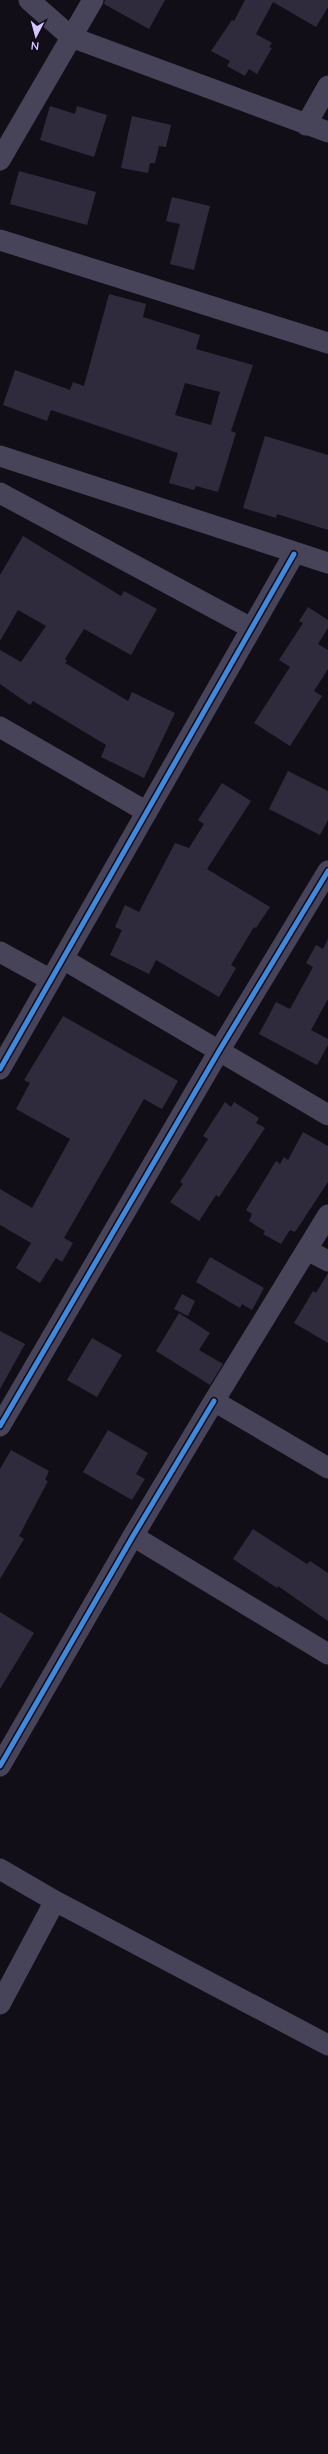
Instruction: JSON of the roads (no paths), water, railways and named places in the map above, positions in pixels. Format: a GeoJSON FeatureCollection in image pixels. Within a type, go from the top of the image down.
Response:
{"type":"FeatureCollection","features":[{"type":"Feature","properties":{"kind":"street"},"geometry":{"type":"LineString","coordinates":[[29,0],[72,37],[328,132]]}},
{"type":"Feature","properties":{"kind":"street"},"geometry":{"type":"LineString","coordinates":[[0,160],[93,0]]}},
{"type":"Feature","properties":{"kind":"street"},"geometry":{"type":"LineString","coordinates":[[306,125],[328,86]]}},
{"type":"Feature","properties":{"kind":"street"},"geometry":{"type":"LineString","coordinates":[[0,240],[328,343]]}},
{"type":"Feature","properties":{"kind":"street"},"geometry":{"type":"LineString","coordinates":[[0,456],[294,554],[328,563]]}},
{"type":"Feature","properties":{"kind":"street"},"geometry":{"type":"LineString","coordinates":[[0,493],[251,628]]}},
{"type":"Feature","properties":{"kind":"street"},"geometry":{"type":"LineString","coordinates":[[0,1069],[294,554]]}},
{"type":"Feature","properties":{"kind":"street"},"geometry":{"type":"LineString","coordinates":[[0,727],[147,812]]}},
{"type":"Feature","properties":{"kind":"street"},"geometry":{"type":"LineString","coordinates":[[0,1426],[219,1051],[328,871]]}},
{"type":"Feature","properties":{"kind":"street"},"geometry":{"type":"LineString","coordinates":[[0,952],[51,980]]}},
{"type":"Feature","properties":{"kind":"street"},"geometry":{"type":"LineString","coordinates":[[63,959],[328,1115]]}},
{"type":"Feature","properties":{"kind":"street"},"geometry":{"type":"LineString","coordinates":[[0,1766],[133,1536],[214,1401],[316,1246],[328,1214]]}},
{"type":"Feature","properties":{"kind":"street"},"geometry":{"type":"LineString","coordinates":[[316,1246],[328,1261]]}},
{"type":"Feature","properties":{"kind":"street"},"geometry":{"type":"LineString","coordinates":[[214,1401],[328,1468]]}},
{"type":"Feature","properties":{"kind":"street"},"geometry":{"type":"LineString","coordinates":[[133,1536],[328,1654]]}},
{"type":"Feature","properties":{"kind":"street"},"geometry":{"type":"LineString","coordinates":[[0,1869],[55,1901],[328,2045]]}},
{"type":"Feature","properties":{"kind":"street"},"geometry":{"type":"LineString","coordinates":[[0,2004],[55,1901]]}}]}
